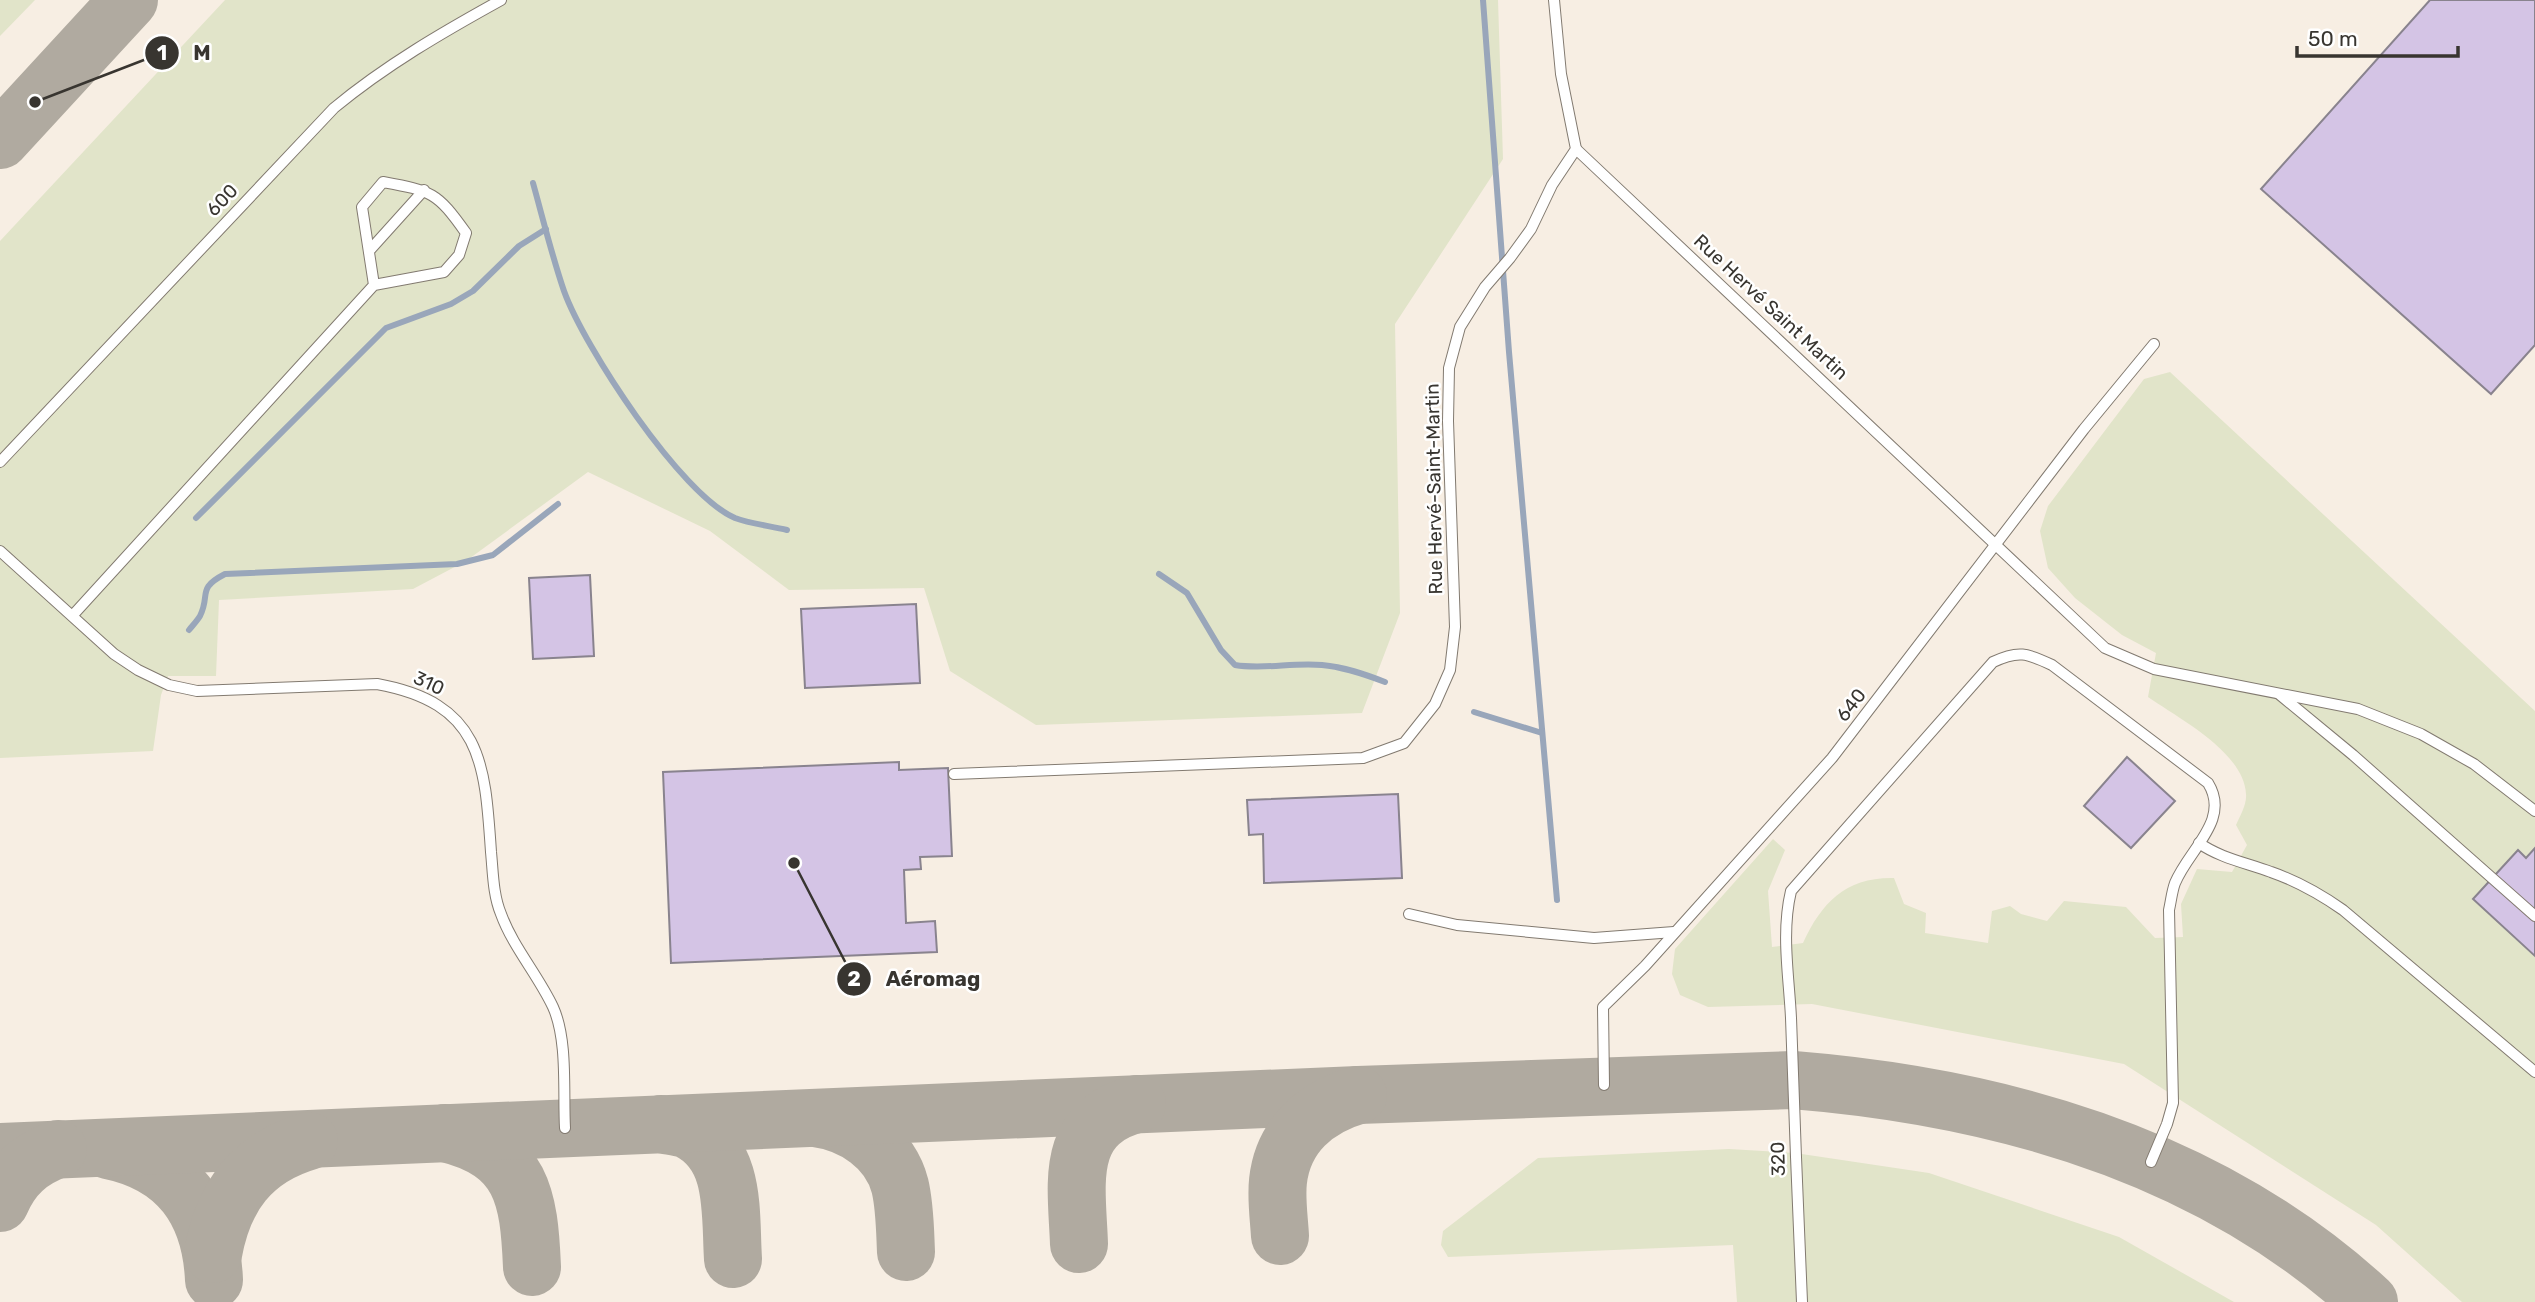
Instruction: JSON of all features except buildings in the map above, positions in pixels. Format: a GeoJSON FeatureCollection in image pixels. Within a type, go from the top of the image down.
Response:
{"type":"FeatureCollection","features":[{"type":"Feature","properties":{"kind":"lane","name":"600"},"geometry":{"type":"LineString","coordinates":[[0,463],[334,108],[370,79],[420,46],[501,0]]}},
{"type":"Feature","properties":{"kind":"lane"},"geometry":{"type":"LineString","coordinates":[[1554,0],[1561,74],[1576,149]]}},
{"type":"Feature","properties":{"kind":"lane","name":"Rue Hervé Saint Martin"},"geometry":{"type":"LineString","coordinates":[[1576,149],[2105,648],[2154,669],[2358,709],[2421,733],[2474,764],[2535,811]]}},
{"type":"Feature","properties":{"kind":"lane","name":"Rue Hervé-Saint-Martin"},"geometry":{"type":"LineString","coordinates":[[954,774],[1363,758],[1404,743],[1435,704],[1450,670],[1455,626],[1448,421],[1449,368],[1460,327],[1485,287],[1531,229],[1552,184],[1576,149]]}},
{"type":"Feature","properties":{"kind":"lane"},"geometry":{"type":"LineString","coordinates":[[73,615],[374,285],[444,272],[459,255],[466,233],[446,205],[424,190],[383,182],[362,207],[374,285]]}},
{"type":"Feature","properties":{"kind":"lane"},"geometry":{"type":"LineString","coordinates":[[369,251],[424,190]]}},
{"type":"Feature","properties":{"kind":"lane","name":"640"},"geometry":{"type":"LineString","coordinates":[[1604,1086],[1603,1007],[1645,966],[1832,758],[2084,429],[2154,344]]}},
{"type":"Feature","properties":{"kind":"lane","name":"310"},"geometry":{"type":"LineString","coordinates":[[0,551],[122,659],[169,685],[197,691],[377,684],[405,689],[447,710],[465,731],[478,755],[486,788],[494,885],[501,915],[554,1009],[561,1032],[565,1128]]}},
{"type":"Feature","properties":{"kind":"lane","name":"320"},"geometry":{"type":"LineString","coordinates":[[1802,1302],[1791,1015],[1785,931],[1786,909],[1791,891],[1993,662],[2009,654],[2029,654],[2052,665],[2208,783],[2215,794],[2216,813],[2175,883],[2168,910],[2173,1103],[2168,1124],[2151,1162]]}},
{"type":"Feature","properties":{"kind":"lane"},"geometry":{"type":"LineString","coordinates":[[2277,693],[2353,755],[2535,916]]}},
{"type":"Feature","properties":{"kind":"lane"},"geometry":{"type":"LineString","coordinates":[[2199,843],[2217,853],[2300,883],[2324,896],[2535,1072]]}},
{"type":"Feature","properties":{"kind":"lane"},"geometry":{"type":"LineString","coordinates":[[1409,914],[1467,926],[1594,938],[1674,932]]}},
{"type":"Feature","properties":{"kind":"green space"},"geometry":{"type":"Polygon","coordinates":[[[0,0],[35,0],[0,36],[0,0]]]}},
{"type":"Feature","properties":{"kind":"green space"},"geometry":{"type":"Polygon","coordinates":[[[225,0],[1498,0],[1503,159],[1395,324],[1400,613],[1362,713],[1036,725],[950,671],[924,588],[789,590],[710,531],[588,472],[466,561],[413,589],[219,600],[216,676],[168,676],[161,695],[153,751],[0,758],[0,241],[225,0]]]}},
{"type":"Feature","properties":{"kind":"green space"},"geometry":{"type":"Polygon","coordinates":[[[2170,372],[2535,711],[2535,1302],[2462,1302],[2376,1225],[2124,1064],[1812,1004],[1708,1007],[1680,995],[1672,974],[1675,949],[1773,839],[1785,850],[1768,891],[1772,947],[1803,943],[1827,904],[1849,887],[1877,879],[1894,878],[1904,904],[1926,913],[1925,933],[1988,943],[1992,911],[2010,906],[2021,914],[2047,921],[2064,901],[2126,907],[2155,938],[2183,937],[2181,904],[2197,869],[2232,872],[2247,845],[2236,825],[2246,798],[2242,779],[2222,750],[2148,697],[2156,653],[2122,635],[2075,598],[2048,568],[2040,531],[2048,506],[2144,379],[2170,372]]]}},
{"type":"Feature","properties":{"kind":"green space"},"geometry":{"type":"Polygon","coordinates":[[[1729,1149],[1795,1153],[1929,1173],[2119,1237],[2234,1302],[1737,1302],[1733,1245],[1448,1257],[1441,1245],[1443,1231],[1538,1158],[1729,1149]]]}},
{"type":"Feature","properties":{"kind":"waterway"},"geometry":{"type":"LineString","coordinates":[[1483,0],[1509,352],[1557,900]]}},
{"type":"Feature","properties":{"kind":"waterway"},"geometry":{"type":"LineString","coordinates":[[533,183],[564,291],[575,316],[637,417],[688,481],[713,504],[735,518],[787,530]]}},
{"type":"Feature","properties":{"kind":"waterway"},"geometry":{"type":"LineString","coordinates":[[196,518],[386,328],[451,304],[473,291],[519,246],[546,229]]}},
{"type":"Feature","properties":{"kind":"waterway"},"geometry":{"type":"LineString","coordinates":[[189,630],[200,616],[207,588],[225,574],[457,564],[493,555],[558,504]]}},
{"type":"Feature","properties":{"kind":"waterway"},"geometry":{"type":"LineString","coordinates":[[1159,574],[1187,593],[1221,650],[1235,665],[1322,665],[1354,671],[1385,682]]}},
{"type":"Feature","properties":{"kind":"waterway"},"geometry":{"type":"LineString","coordinates":[[1474,712],[1542,733]]}},
{"type":"Feature","properties":{"kind":"taxiway"},"geometry":{"type":"LineString","coordinates":[[0,140],[129,0]]}},
{"type":"Feature","properties":{"kind":"taxiway"},"geometry":{"type":"LineString","coordinates":[[0,1152],[1358,1095],[1793,1080],[1872,1088],[1949,1101],[2026,1119],[2100,1143],[2173,1172],[2242,1208],[2308,1251],[2369,1302]]}},
{"type":"Feature","properties":{"kind":"taxiway"},"geometry":{"type":"LineString","coordinates":[[1280,1236],[1277,1188],[1281,1165],[1294,1137],[1304,1125],[1328,1107],[1358,1095]]}},
{"type":"Feature","properties":{"kind":"taxiway"},"geometry":{"type":"LineString","coordinates":[[1079,1244],[1077,1179],[1079,1159],[1086,1141],[1096,1126],[1113,1113],[1137,1104]]}},
{"type":"Feature","properties":{"kind":"taxiway"},"geometry":{"type":"LineString","coordinates":[[815,1118],[856,1131],[868,1139],[888,1160],[902,1194],[906,1252]]}},
{"type":"Feature","properties":{"kind":"taxiway"},"geometry":{"type":"LineString","coordinates":[[661,1124],[688,1130],[704,1141],[715,1154],[728,1186],[733,1259]]}},
{"type":"Feature","properties":{"kind":"taxiway"},"geometry":{"type":"LineString","coordinates":[[445,1133],[471,1141],[491,1152],[506,1165],[517,1181],[528,1219],[532,1267]]}},
{"type":"Feature","properties":{"kind":"taxiway"},"geometry":{"type":"LineString","coordinates":[[213,1254],[224,1215],[243,1182],[271,1158],[309,1141]]}},
{"type":"Feature","properties":{"kind":"taxiway"},"geometry":{"type":"LineString","coordinates":[[0,1203],[10,1184],[23,1170],[38,1158],[58,1149]]}},
{"type":"Feature","properties":{"kind":"taxiway"},"geometry":{"type":"LineString","coordinates":[[108,1150],[133,1157],[154,1167],[172,1179],[186,1194],[198,1212],[206,1233],[214,1280]]}},
{"type":"Feature","properties":{"kind":"place","name":"M"},"geometry":{"type":"Point","coordinates":[35,102]}},
{"type":"Feature","properties":{"kind":"place","name":"Aéromag"},"geometry":{"type":"Point","coordinates":[794,863]}}]}
